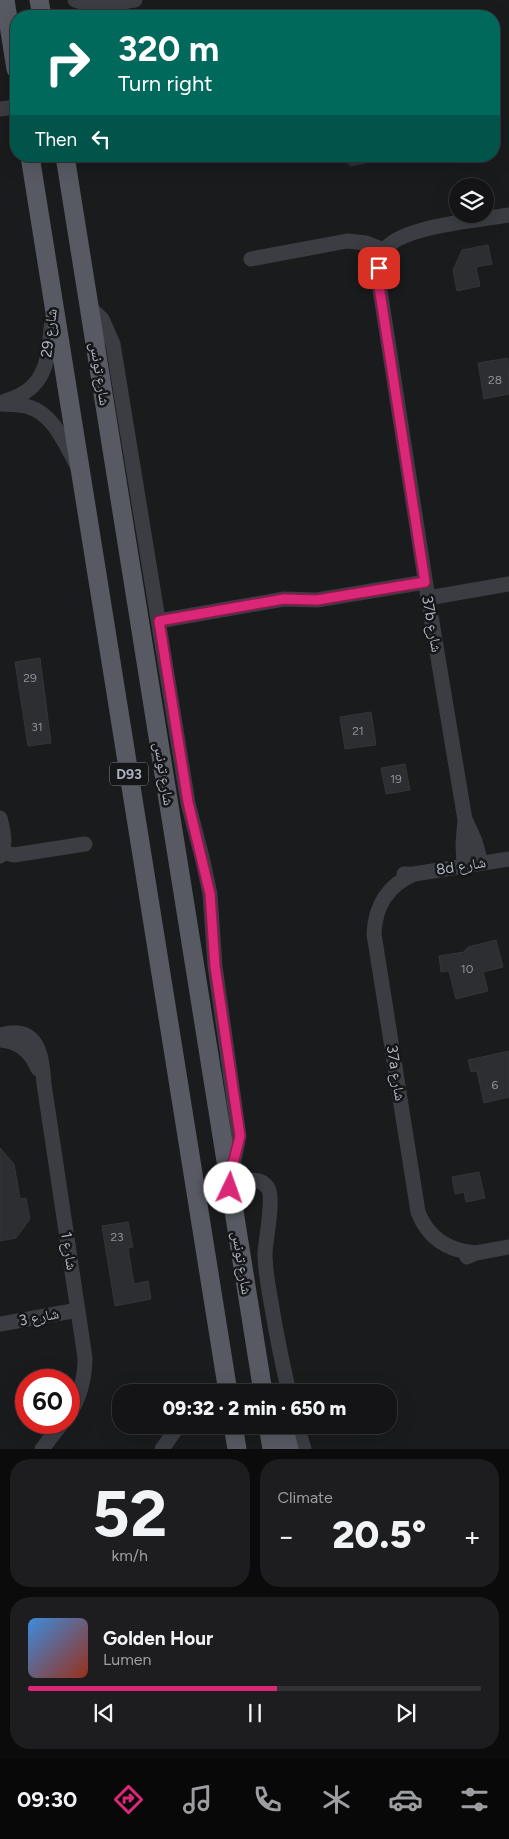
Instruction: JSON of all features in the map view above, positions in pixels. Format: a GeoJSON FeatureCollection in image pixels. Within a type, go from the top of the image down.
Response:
{"type":"FeatureCollection","features":[{"type":"Feature","properties":{"kind":"main road"},"geometry":{"type":"LineString","coordinates":[[5,0],[10,31]]}},
{"type":"Feature","properties":{"kind":"main road","name":"D93"},"geometry":{"type":"LineString","coordinates":[[31,162],[227,1384]]}},
{"type":"Feature","properties":{"kind":"main road","name":"شارع تونس"},"geometry":{"type":"LineString","coordinates":[[66,162],[262,1384]]}},
{"type":"Feature","properties":{"kind":"main road"},"geometry":{"type":"LineString","coordinates":[[258,1364],[268,1384]]}},
{"type":"Feature","properties":{"kind":"main road"},"geometry":{"type":"LineString","coordinates":[[234,1434],[237,1449]]}},
{"type":"Feature","properties":{"kind":"main road"},"geometry":{"type":"LineString","coordinates":[[270,1434],[272,1449]]}},
{"type":"Feature","properties":{"kind":"main road"},"geometry":{"type":"LineString","coordinates":[[285,1434],[289,1449]]}},
{"type":"Feature","properties":{"kind":"street"},"geometry":{"type":"LineString","coordinates":[[75,0],[101,6],[136,0]]}},
{"type":"Feature","properties":{"kind":"street"},"geometry":{"type":"LineString","coordinates":[[93,10],[101,6]]}},
{"type":"Feature","properties":{"kind":"street"},"geometry":{"type":"LineString","coordinates":[[251,258],[347,241],[366,243],[384,250],[399,237],[418,230],[509,215]]}},
{"type":"Feature","properties":{"kind":"street","name":"37b شارع"},"geometry":{"type":"LineString","coordinates":[[384,250],[379,268],[379,286],[425,582],[466,820],[475,841],[481,863]]}},
{"type":"Feature","properties":{"kind":"street","name":"شارع 29"},"geometry":{"type":"LineString","coordinates":[[0,404],[28,389],[44,370],[49,351],[53,300]]}},
{"type":"Feature","properties":{"kind":"street"},"geometry":{"type":"LineString","coordinates":[[89,307],[102,319],[113,344],[188,802],[211,902],[215,966],[240,1136],[229,1179],[240,1183],[258,1181],[267,1186],[270,1191],[266,1274],[287,1384]]}},
{"type":"Feature","properties":{"kind":"street","name":"شارع 29"},"geometry":{"type":"LineString","coordinates":[[0,404],[22,405],[43,414],[53,423],[81,472]]}},
{"type":"Feature","properties":{"kind":"street"},"geometry":{"type":"LineString","coordinates":[[159,621],[284,599],[317,600],[425,582]]}},
{"type":"Feature","properties":{"kind":"street"},"geometry":{"type":"LineString","coordinates":[[428,598],[509,584]]}},
{"type":"Feature","properties":{"kind":"street"},"geometry":{"type":"LineString","coordinates":[[0,818],[4,838],[1,854],[14,855],[85,844]]}},
{"type":"Feature","properties":{"kind":"street","name":"37b شارع"},"geometry":{"type":"LineString","coordinates":[[464,866],[463,843],[466,820]]}},
{"type":"Feature","properties":{"kind":"street","name":"8d شارع"},"geometry":{"type":"LineString","coordinates":[[379,895],[414,874],[509,858]]}},
{"type":"Feature","properties":{"kind":"street","name":"37a شارع"},"geometry":{"type":"LineString","coordinates":[[379,895],[371,900],[369,914],[374,934],[418,1212],[424,1226],[446,1257],[459,1258],[509,1247]]}},
{"type":"Feature","properties":{"kind":"street","name":"شارع 1"},"geometry":{"type":"LineString","coordinates":[[0,1035],[9,1033],[26,1036],[36,1044],[42,1059],[44,1084],[84,1348],[85,1368],[80,1392]]}},
{"type":"Feature","properties":{"kind":"street","name":"شارع 1"},"geometry":{"type":"LineString","coordinates":[[0,1040],[12,1042],[24,1048],[35,1062],[44,1084]]}},
{"type":"Feature","properties":{"kind":"street","name":"شارع 3"},"geometry":{"type":"LineString","coordinates":[[0,1324],[78,1310]]}},
{"type":"Feature","properties":{"kind":"street"},"geometry":{"type":"LineString","coordinates":[[42,1449],[54,1434]]}},
{"type":"Feature","properties":{"kind":"street"},"geometry":{"type":"LineString","coordinates":[[162,1449],[173,1434]]}},
{"type":"Feature","properties":{"kind":"street"},"geometry":{"type":"LineString","coordinates":[[300,1434],[304,1449]]}},
{"type":"Feature","properties":{"kind":"building"},"geometry":{"type":"Polygon","coordinates":[[[347,162],[368,162],[351,166],[347,162]]]}},
{"type":"Feature","properties":{"kind":"building"},"geometry":{"type":"Polygon","coordinates":[[[488,245],[492,264],[476,267],[480,286],[457,291],[453,270],[462,250],[488,245]]]}},
{"type":"Feature","properties":{"kind":"building"},"geometry":{"type":"Polygon","coordinates":[[[508,358],[509,394],[484,399],[478,363],[508,358]]]}},
{"type":"Feature","properties":{"kind":"building"},"geometry":{"type":"Polygon","coordinates":[[[40,658],[51,743],[28,746],[15,662],[40,658]]]}},
{"type":"Feature","properties":{"kind":"building"},"geometry":{"type":"Polygon","coordinates":[[[371,712],[376,745],[345,749],[340,717],[371,712]]]}},
{"type":"Feature","properties":{"kind":"building"},"geometry":{"type":"Polygon","coordinates":[[[405,764],[410,790],[386,794],[381,768],[405,764]]]}},
{"type":"Feature","properties":{"kind":"building"},"geometry":{"type":"Polygon","coordinates":[[[496,940],[503,967],[483,972],[488,991],[456,999],[449,971],[441,972],[439,956],[464,952],[468,947],[496,940]]]}},
{"type":"Feature","properties":{"kind":"building"},"geometry":{"type":"Polygon","coordinates":[[[509,1051],[509,1097],[484,1103],[477,1071],[471,1072],[468,1060],[509,1051]]]}},
{"type":"Feature","properties":{"kind":"building"},"geometry":{"type":"Polygon","coordinates":[[[0,1148],[14,1164],[20,1199],[26,1198],[30,1219],[16,1238],[0,1241],[0,1148]]]}},
{"type":"Feature","properties":{"kind":"building"},"geometry":{"type":"Polygon","coordinates":[[[479,1172],[485,1198],[466,1202],[464,1192],[455,1194],[452,1177],[479,1172]]]}},
{"type":"Feature","properties":{"kind":"building"},"geometry":{"type":"Polygon","coordinates":[[[128,1222],[133,1247],[128,1248],[134,1284],[148,1281],[151,1299],[115,1306],[102,1226],[128,1222]]]}},
{"type":"Feature","properties":{"kind":"route"},"geometry":{"type":"LineString","coordinates":[[230,1188],[228,1171],[234,1160],[240,1136],[215,966],[210,894],[188,802],[159,621],[290,598],[317,600],[425,582],[379,286],[379,268]]}}]}
